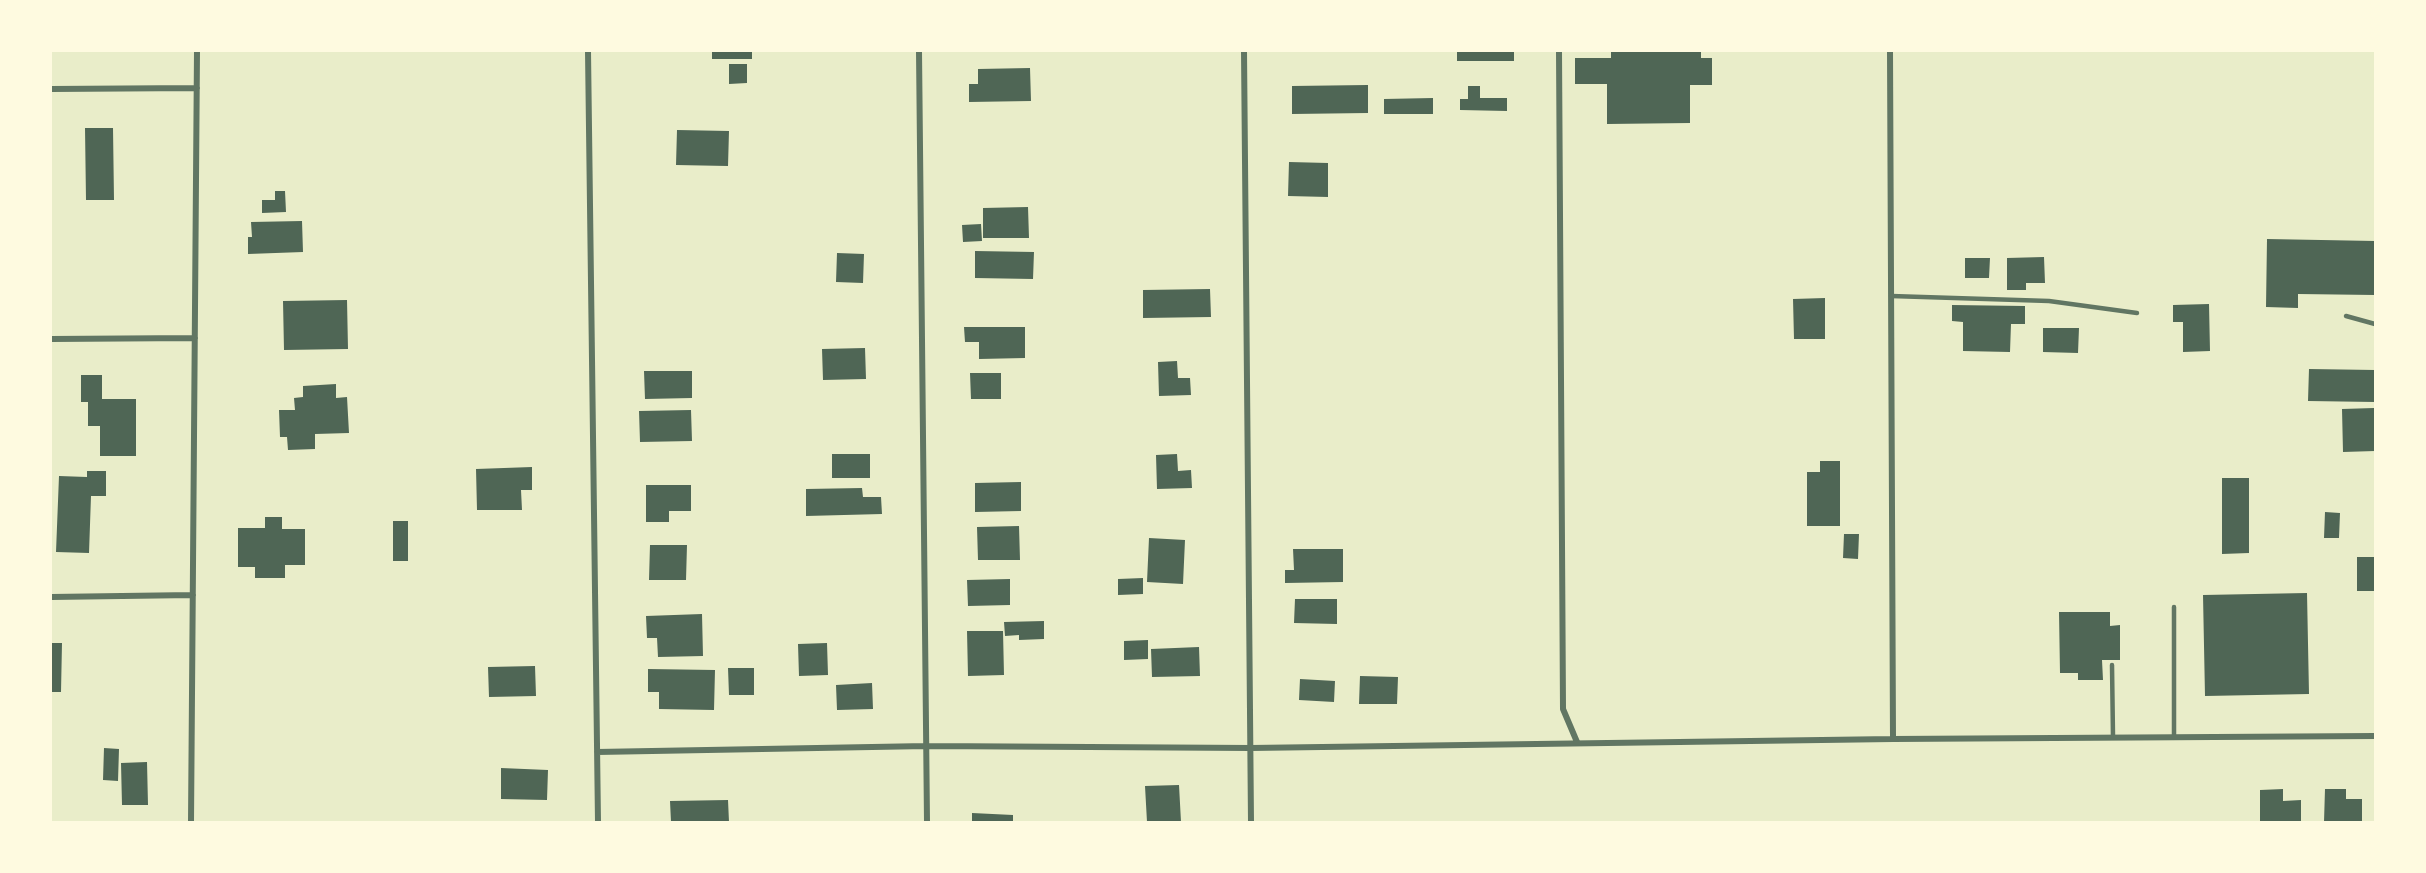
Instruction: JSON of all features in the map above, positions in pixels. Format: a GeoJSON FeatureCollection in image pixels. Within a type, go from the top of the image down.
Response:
{"type":"FeatureCollection","features":[{"type":"Feature","properties":{"kind":"street"},"geometry":{"type":"LineString","coordinates":[[191,822],[197,51]]}},
{"type":"Feature","properties":{"kind":"street"},"geometry":{"type":"LineString","coordinates":[[588,51],[598,822]]}},
{"type":"Feature","properties":{"kind":"street"},"geometry":{"type":"LineString","coordinates":[[919,51],[927,822]]}},
{"type":"Feature","properties":{"kind":"street"},"geometry":{"type":"LineString","coordinates":[[1244,51],[1251,822]]}},
{"type":"Feature","properties":{"kind":"street"},"geometry":{"type":"LineString","coordinates":[[1559,51],[1563,709],[1577,742]]}},
{"type":"Feature","properties":{"kind":"street"},"geometry":{"type":"LineString","coordinates":[[1890,51],[1893,739]]}},
{"type":"Feature","properties":{"kind":"street"},"geometry":{"type":"LineString","coordinates":[[51,89],[197,88]]}},
{"type":"Feature","properties":{"kind":"street"},"geometry":{"type":"LineString","coordinates":[[51,339],[195,338]]}},
{"type":"Feature","properties":{"kind":"street"},"geometry":{"type":"LineString","coordinates":[[51,597],[193,596]]}},
{"type":"Feature","properties":{"kind":"street"},"geometry":{"type":"LineString","coordinates":[[597,752],[927,746],[1251,748],[1577,742],[2375,736]]}},
{"type":"Feature","properties":{"kind":"lane"},"geometry":{"type":"LineString","coordinates":[[1891,296],[2049,301],[2137,312]]}},
{"type":"Feature","properties":{"kind":"lane"},"geometry":{"type":"LineString","coordinates":[[2346,316],[2375,324]]}},
{"type":"Feature","properties":{"kind":"lane"},"geometry":{"type":"LineString","coordinates":[[2174,607],[2174,737]]}},
{"type":"Feature","properties":{"kind":"lane"},"geometry":{"type":"LineString","coordinates":[[2112,665],[2113,737]]}},
{"type":"Feature","properties":{"kind":"building"},"geometry":{"type":"Polygon","coordinates":[[[712,51],[752,51],[752,59],[712,59],[712,51]]]}},
{"type":"Feature","properties":{"kind":"building"},"geometry":{"type":"Polygon","coordinates":[[[1457,51],[1514,51],[1514,61],[1457,61],[1457,51]]]}},
{"type":"Feature","properties":{"kind":"building"},"geometry":{"type":"Polygon","coordinates":[[[1611,51],[1701,51],[1701,58],[1712,58],[1712,85],[1690,85],[1690,123],[1607,124],[1607,84],[1575,84],[1575,58],[1611,58],[1611,51]]]}},
{"type":"Feature","properties":{"kind":"building"},"geometry":{"type":"Polygon","coordinates":[[[729,64],[747,64],[747,83],[729,84],[729,64]]]}},
{"type":"Feature","properties":{"kind":"building"},"geometry":{"type":"Polygon","coordinates":[[[1030,68],[1031,101],[969,102],[969,84],[978,84],[978,69],[1030,68]]]}},
{"type":"Feature","properties":{"kind":"building"},"geometry":{"type":"Polygon","coordinates":[[[1368,85],[1368,113],[1292,114],[1292,86],[1368,85]]]}},
{"type":"Feature","properties":{"kind":"building"},"geometry":{"type":"Polygon","coordinates":[[[1468,86],[1480,86],[1480,98],[1507,98],[1507,111],[1460,110],[1460,99],[1468,99],[1468,86]]]}},
{"type":"Feature","properties":{"kind":"building"},"geometry":{"type":"Polygon","coordinates":[[[1433,98],[1433,114],[1384,114],[1384,99],[1433,98]]]}},
{"type":"Feature","properties":{"kind":"building"},"geometry":{"type":"Polygon","coordinates":[[[85,128],[113,128],[114,200],[86,200],[85,128]]]}},
{"type":"Feature","properties":{"kind":"building"},"geometry":{"type":"Polygon","coordinates":[[[677,130],[729,131],[728,166],[676,165],[677,130]]]}},
{"type":"Feature","properties":{"kind":"building"},"geometry":{"type":"Polygon","coordinates":[[[1289,162],[1328,163],[1328,197],[1288,196],[1289,162]]]}},
{"type":"Feature","properties":{"kind":"building"},"geometry":{"type":"Polygon","coordinates":[[[275,191],[285,191],[286,212],[262,213],[262,200],[275,200],[275,191]]]}},
{"type":"Feature","properties":{"kind":"building"},"geometry":{"type":"Polygon","coordinates":[[[1028,207],[1029,238],[983,238],[983,208],[1028,207]]]}},
{"type":"Feature","properties":{"kind":"building"},"geometry":{"type":"Polygon","coordinates":[[[302,221],[303,252],[248,254],[248,237],[252,237],[251,222],[302,221]]]}},
{"type":"Feature","properties":{"kind":"building"},"geometry":{"type":"Polygon","coordinates":[[[981,224],[982,241],[963,242],[962,225],[981,224]]]}},
{"type":"Feature","properties":{"kind":"building"},"geometry":{"type":"Polygon","coordinates":[[[2267,239],[2375,241],[2375,295],[2298,294],[2298,308],[2266,307],[2267,239]]]}},
{"type":"Feature","properties":{"kind":"building"},"geometry":{"type":"Polygon","coordinates":[[[975,251],[1034,252],[1033,279],[975,278],[975,251]]]}},
{"type":"Feature","properties":{"kind":"building"},"geometry":{"type":"Polygon","coordinates":[[[837,253],[864,254],[863,283],[836,282],[837,253]]]}},
{"type":"Feature","properties":{"kind":"building"},"geometry":{"type":"Polygon","coordinates":[[[2044,257],[2045,283],[2026,283],[2026,290],[2007,290],[2007,258],[2044,257]]]}},
{"type":"Feature","properties":{"kind":"building"},"geometry":{"type":"Polygon","coordinates":[[[1965,258],[1990,258],[1989,278],[1965,278],[1965,258]]]}},
{"type":"Feature","properties":{"kind":"building"},"geometry":{"type":"Polygon","coordinates":[[[1210,289],[1211,317],[1143,318],[1143,290],[1210,289]]]}},
{"type":"Feature","properties":{"kind":"building"},"geometry":{"type":"Polygon","coordinates":[[[1825,298],[1825,339],[1794,339],[1793,299],[1825,298]]]}},
{"type":"Feature","properties":{"kind":"building"},"geometry":{"type":"Polygon","coordinates":[[[347,300],[348,349],[284,350],[283,301],[347,300]]]}},
{"type":"Feature","properties":{"kind":"building"},"geometry":{"type":"Polygon","coordinates":[[[2209,304],[2210,351],[2183,352],[2183,322],[2173,322],[2173,305],[2209,304]]]}},
{"type":"Feature","properties":{"kind":"building"},"geometry":{"type":"Polygon","coordinates":[[[1952,305],[2025,306],[2025,324],[2011,324],[2010,352],[1963,351],[1963,322],[1952,321],[1952,305]]]}},
{"type":"Feature","properties":{"kind":"building"},"geometry":{"type":"Polygon","coordinates":[[[964,327],[1025,327],[1025,358],[979,359],[979,342],[965,342],[964,327]]]}},
{"type":"Feature","properties":{"kind":"building"},"geometry":{"type":"Polygon","coordinates":[[[2043,328],[2079,328],[2078,353],[2043,352],[2043,328]]]}},
{"type":"Feature","properties":{"kind":"building"},"geometry":{"type":"Polygon","coordinates":[[[865,348],[866,379],[823,380],[822,349],[865,348]]]}},
{"type":"Feature","properties":{"kind":"building"},"geometry":{"type":"Polygon","coordinates":[[[1177,361],[1178,378],[1190,378],[1191,395],[1159,396],[1158,362],[1177,361]]]}},
{"type":"Feature","properties":{"kind":"building"},"geometry":{"type":"Polygon","coordinates":[[[2309,369],[2375,370],[2375,402],[2308,401],[2309,369]]]}},
{"type":"Feature","properties":{"kind":"building"},"geometry":{"type":"Polygon","coordinates":[[[644,371],[692,371],[692,398],[645,399],[644,371]]]}},
{"type":"Feature","properties":{"kind":"building"},"geometry":{"type":"Polygon","coordinates":[[[970,373],[1001,373],[1001,399],[971,399],[970,373]]]}},
{"type":"Feature","properties":{"kind":"building"},"geometry":{"type":"Polygon","coordinates":[[[81,375],[102,375],[102,399],[136,399],[136,456],[100,456],[100,426],[88,426],[88,402],[81,402],[81,375]]]}},
{"type":"Feature","properties":{"kind":"building"},"geometry":{"type":"Polygon","coordinates":[[[336,384],[336,398],[347,397],[349,433],[315,434],[315,449],[288,450],[287,437],[280,437],[279,410],[295,410],[294,398],[303,397],[303,386],[336,384]]]}},
{"type":"Feature","properties":{"kind":"building"},"geometry":{"type":"Polygon","coordinates":[[[2374,408],[2375,451],[2343,452],[2342,409],[2374,408]]]}},
{"type":"Feature","properties":{"kind":"building"},"geometry":{"type":"Polygon","coordinates":[[[691,410],[692,441],[640,442],[639,411],[691,410]]]}},
{"type":"Feature","properties":{"kind":"building"},"geometry":{"type":"Polygon","coordinates":[[[832,454],[870,454],[870,478],[832,478],[832,454]]]}},
{"type":"Feature","properties":{"kind":"building"},"geometry":{"type":"Polygon","coordinates":[[[1177,454],[1178,471],[1191,470],[1192,488],[1157,489],[1156,455],[1177,454]]]}},
{"type":"Feature","properties":{"kind":"building"},"geometry":{"type":"Polygon","coordinates":[[[1820,461],[1840,461],[1840,526],[1807,526],[1807,472],[1820,472],[1820,461]]]}},
{"type":"Feature","properties":{"kind":"building"},"geometry":{"type":"Polygon","coordinates":[[[532,467],[532,490],[521,490],[522,510],[477,510],[476,469],[532,467]]]}},
{"type":"Feature","properties":{"kind":"building"},"geometry":{"type":"Polygon","coordinates":[[[87,471],[106,471],[106,496],[91,496],[89,553],[56,552],[59,476],[87,477],[87,471]]]}},
{"type":"Feature","properties":{"kind":"building"},"geometry":{"type":"Polygon","coordinates":[[[2222,478],[2249,478],[2249,553],[2222,554],[2222,478]]]}},
{"type":"Feature","properties":{"kind":"building"},"geometry":{"type":"Polygon","coordinates":[[[1021,482],[1021,511],[975,512],[975,483],[1021,482]]]}},
{"type":"Feature","properties":{"kind":"building"},"geometry":{"type":"Polygon","coordinates":[[[646,485],[691,485],[691,511],[669,511],[669,522],[646,522],[646,485]]]}},
{"type":"Feature","properties":{"kind":"building"},"geometry":{"type":"Polygon","coordinates":[[[862,488],[863,497],[881,497],[882,514],[806,516],[806,489],[862,488]]]}},
{"type":"Feature","properties":{"kind":"building"},"geometry":{"type":"Polygon","coordinates":[[[2325,512],[2340,513],[2339,538],[2324,538],[2325,512]]]}},
{"type":"Feature","properties":{"kind":"building"},"geometry":{"type":"Polygon","coordinates":[[[265,517],[282,517],[282,529],[305,529],[305,565],[285,565],[285,578],[255,578],[255,567],[238,567],[238,528],[265,528],[265,517]]]}},
{"type":"Feature","properties":{"kind":"building"},"geometry":{"type":"Polygon","coordinates":[[[393,521],[408,521],[408,561],[393,561],[393,521]]]}},
{"type":"Feature","properties":{"kind":"building"},"geometry":{"type":"Polygon","coordinates":[[[1019,526],[1020,560],[978,560],[977,527],[1019,526]]]}},
{"type":"Feature","properties":{"kind":"building"},"geometry":{"type":"Polygon","coordinates":[[[1844,534],[1859,534],[1858,559],[1843,558],[1844,534]]]}},
{"type":"Feature","properties":{"kind":"building"},"geometry":{"type":"Polygon","coordinates":[[[1149,538],[1185,540],[1183,584],[1147,582],[1149,538]]]}},
{"type":"Feature","properties":{"kind":"building"},"geometry":{"type":"Polygon","coordinates":[[[650,545],[687,545],[686,580],[649,580],[650,545]]]}},
{"type":"Feature","properties":{"kind":"building"},"geometry":{"type":"Polygon","coordinates":[[[1293,549],[1343,549],[1343,582],[1285,583],[1285,570],[1294,570],[1293,549]]]}},
{"type":"Feature","properties":{"kind":"building"},"geometry":{"type":"Polygon","coordinates":[[[2357,557],[2375,557],[2375,591],[2357,591],[2357,557]]]}},
{"type":"Feature","properties":{"kind":"building"},"geometry":{"type":"Polygon","coordinates":[[[1143,578],[1143,594],[1118,595],[1118,579],[1143,578]]]}},
{"type":"Feature","properties":{"kind":"building"},"geometry":{"type":"Polygon","coordinates":[[[1010,579],[1010,605],[968,606],[967,580],[1010,579]]]}},
{"type":"Feature","properties":{"kind":"building"},"geometry":{"type":"Polygon","coordinates":[[[2307,593],[2309,694],[2205,696],[2203,595],[2307,593]]]}},
{"type":"Feature","properties":{"kind":"building"},"geometry":{"type":"Polygon","coordinates":[[[1295,599],[1337,599],[1337,624],[1294,623],[1295,599]]]}},
{"type":"Feature","properties":{"kind":"building"},"geometry":{"type":"Polygon","coordinates":[[[2059,612],[2110,612],[2110,626],[2120,625],[2120,660],[2102,660],[2103,680],[2078,680],[2078,673],[2060,673],[2059,612]]]}},
{"type":"Feature","properties":{"kind":"building"},"geometry":{"type":"Polygon","coordinates":[[[702,614],[703,656],[658,657],[657,638],[647,638],[646,616],[702,614]]]}},
{"type":"Feature","properties":{"kind":"building"},"geometry":{"type":"Polygon","coordinates":[[[1044,621],[1044,639],[1019,640],[1019,635],[1005,636],[1004,622],[1044,621]]]}},
{"type":"Feature","properties":{"kind":"building"},"geometry":{"type":"Polygon","coordinates":[[[967,631],[1003,631],[1004,675],[968,676],[967,631]]]}},
{"type":"Feature","properties":{"kind":"building"},"geometry":{"type":"Polygon","coordinates":[[[1148,640],[1148,659],[1124,660],[1124,641],[1148,640]]]}},
{"type":"Feature","properties":{"kind":"building"},"geometry":{"type":"Polygon","coordinates":[[[51,643],[62,643],[61,692],[51,692],[51,643]]]}},
{"type":"Feature","properties":{"kind":"building"},"geometry":{"type":"Polygon","coordinates":[[[827,643],[828,675],[799,676],[798,644],[827,643]]]}},
{"type":"Feature","properties":{"kind":"building"},"geometry":{"type":"Polygon","coordinates":[[[1199,647],[1200,676],[1152,677],[1151,649],[1199,647]]]}},
{"type":"Feature","properties":{"kind":"building"},"geometry":{"type":"Polygon","coordinates":[[[535,666],[536,696],[489,697],[488,667],[535,666]]]}},
{"type":"Feature","properties":{"kind":"building"},"geometry":{"type":"Polygon","coordinates":[[[728,668],[754,668],[754,695],[729,695],[728,668]]]}},
{"type":"Feature","properties":{"kind":"building"},"geometry":{"type":"Polygon","coordinates":[[[648,669],[715,670],[714,710],[659,709],[659,692],[648,692],[648,669]]]}},
{"type":"Feature","properties":{"kind":"building"},"geometry":{"type":"Polygon","coordinates":[[[1360,676],[1398,677],[1397,704],[1359,704],[1360,676]]]}},
{"type":"Feature","properties":{"kind":"building"},"geometry":{"type":"Polygon","coordinates":[[[1300,679],[1335,681],[1334,702],[1299,700],[1300,679]]]}},
{"type":"Feature","properties":{"kind":"building"},"geometry":{"type":"Polygon","coordinates":[[[872,683],[873,709],[837,710],[836,685],[872,683]]]}},
{"type":"Feature","properties":{"kind":"building"},"geometry":{"type":"Polygon","coordinates":[[[104,748],[119,749],[118,781],[103,780],[104,748]]]}},
{"type":"Feature","properties":{"kind":"building"},"geometry":{"type":"Polygon","coordinates":[[[147,762],[148,805],[122,805],[121,763],[147,762]]]}},
{"type":"Feature","properties":{"kind":"building"},"geometry":{"type":"Polygon","coordinates":[[[501,768],[548,770],[547,800],[501,799],[501,768]]]}},
{"type":"Feature","properties":{"kind":"building"},"geometry":{"type":"Polygon","coordinates":[[[1179,785],[1181,822],[1147,822],[1145,786],[1179,785]]]}},
{"type":"Feature","properties":{"kind":"building"},"geometry":{"type":"Polygon","coordinates":[[[2283,789],[2283,801],[2301,800],[2301,822],[2260,822],[2260,790],[2283,789]]]}},
{"type":"Feature","properties":{"kind":"building"},"geometry":{"type":"Polygon","coordinates":[[[2325,789],[2346,789],[2346,799],[2362,799],[2362,822],[2324,822],[2325,789]]]}},
{"type":"Feature","properties":{"kind":"building"},"geometry":{"type":"Polygon","coordinates":[[[728,800],[729,822],[671,822],[670,801],[728,800]]]}},
{"type":"Feature","properties":{"kind":"building"},"geometry":{"type":"Polygon","coordinates":[[[972,813],[1013,815],[1013,822],[972,822],[972,813]]]}}]}
